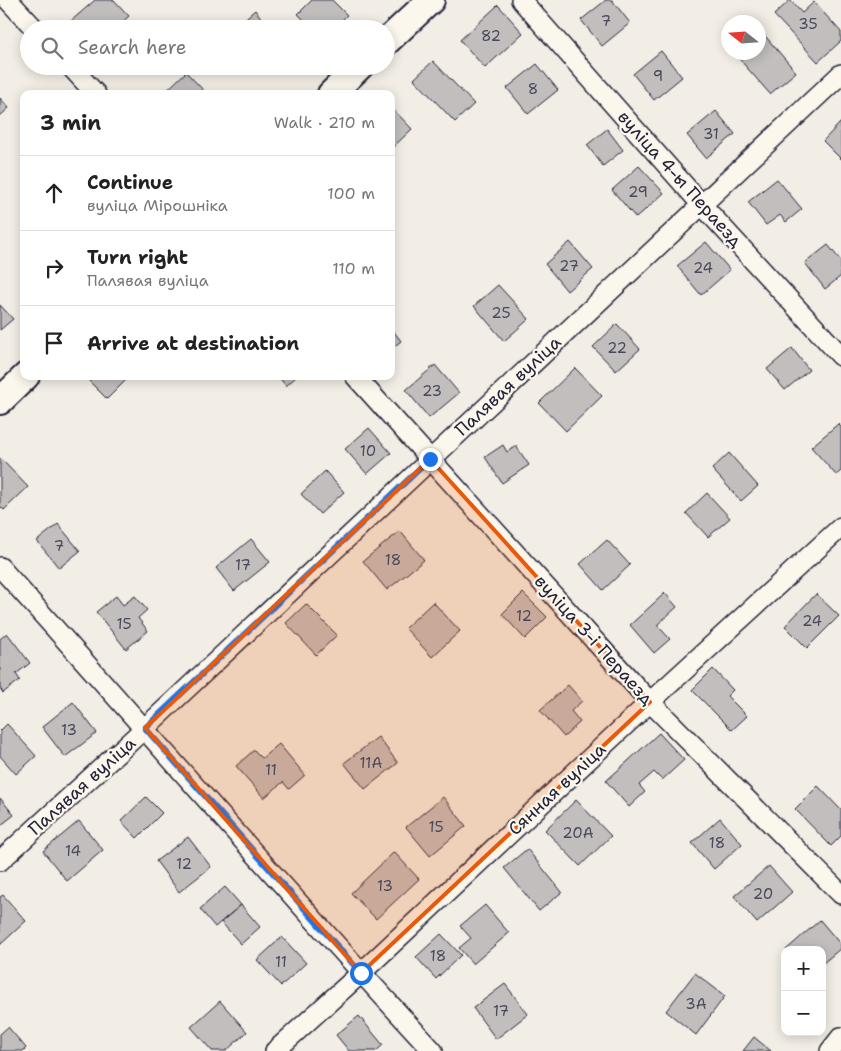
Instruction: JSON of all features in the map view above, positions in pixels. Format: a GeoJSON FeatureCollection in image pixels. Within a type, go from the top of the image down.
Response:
{"type":"FeatureCollection","features":[{"type":"Feature","properties":{"kind":"main road"},"geometry":{"type":"LineString","coordinates":[[395,34],[431,0]]}},
{"type":"Feature","properties":{"kind":"main road"},"geometry":{"type":"LineString","coordinates":[[335,90],[351,75]]}},
{"type":"Feature","properties":{"kind":"main road"},"geometry":{"type":"LineString","coordinates":[[0,401],[22,380]]}},
{"type":"Feature","properties":{"kind":"street"},"geometry":{"type":"LineString","coordinates":[[8,0],[27,20]]}},
{"type":"Feature","properties":{"kind":"street","name":"вуліца 4-ы Пераезд"},"geometry":{"type":"LineString","coordinates":[[521,0],[701,204],[841,356]]}},
{"type":"Feature","properties":{"kind":"street","name":"Палявая вуліца"},"geometry":{"type":"LineString","coordinates":[[0,861],[145,728],[841,74]]}},
{"type":"Feature","properties":{"kind":"street"},"geometry":{"type":"LineString","coordinates":[[78,75],[92,90]]}},
{"type":"Feature","properties":{"kind":"street","name":"вуліца 3-і Пераезд"},"geometry":{"type":"LineString","coordinates":[[359,380],[650,702],[841,894]]}},
{"type":"Feature","properties":{"kind":"street","name":"Сянная вуліца"},"geometry":{"type":"LineString","coordinates":[[275,1051],[841,527]]}},
{"type":"Feature","properties":{"kind":"street"},"geometry":{"type":"LineString","coordinates":[[0,567],[361,973],[433,1051]]}},
{"type":"Feature","properties":{"kind":"street"},"geometry":{"type":"LineString","coordinates":[[830,1051],[841,1037]]}},
{"type":"Feature","properties":{"kind":"highlighted area"},"geometry":{"type":"Polygon","coordinates":[[[430,459],[650,702],[361,973],[145,728],[430,459]]]}},
{"type":"Feature","properties":{"kind":"building"},"geometry":{"type":"Polygon","coordinates":[[[95,0],[114,0],[129,16],[125,20],[72,20],[95,0]]]}},
{"type":"Feature","properties":{"kind":"building"},"geometry":{"type":"Polygon","coordinates":[[[312,0],[332,0],[347,15],[342,20],[304,20],[298,14],[312,0]]]}},
{"type":"Feature","properties":{"kind":"building"},"geometry":{"type":"Polygon","coordinates":[[[606,0],[612,0],[630,23],[602,46],[581,20],[606,0]]]}},
{"type":"Feature","properties":{"kind":"building"},"geometry":{"type":"Polygon","coordinates":[[[790,0],[802,13],[814,2],[841,32],[841,41],[818,62],[774,15],[790,0]]]}},
{"type":"Feature","properties":{"kind":"building"},"geometry":{"type":"Polygon","coordinates":[[[498,5],[523,33],[485,68],[460,40],[498,5]]]}},
{"type":"Feature","properties":{"kind":"building"},"geometry":{"type":"Polygon","coordinates":[[[255,10],[263,20],[243,20],[255,10]]]}},
{"type":"Feature","properties":{"kind":"building"},"geometry":{"type":"Polygon","coordinates":[[[766,37],[796,72],[770,94],[740,60],[766,60],[766,37]]]}},
{"type":"Feature","properties":{"kind":"building"},"geometry":{"type":"Polygon","coordinates":[[[661,51],[682,77],[654,100],[633,74],[661,51]]]}},
{"type":"Feature","properties":{"kind":"building"},"geometry":{"type":"Polygon","coordinates":[[[433,61],[474,104],[455,122],[414,79],[433,61]]]}},
{"type":"Feature","properties":{"kind":"building"},"geometry":{"type":"Polygon","coordinates":[[[537,64],[558,90],[528,114],[507,88],[537,64]]]}},
{"type":"Feature","properties":{"kind":"building"},"geometry":{"type":"Polygon","coordinates":[[[183,75],[189,75],[203,90],[167,90],[183,75]]]}},
{"type":"Feature","properties":{"kind":"building"},"geometry":{"type":"Polygon","coordinates":[[[0,98],[9,108],[0,116],[0,98]]]}},
{"type":"Feature","properties":{"kind":"building"},"geometry":{"type":"Polygon","coordinates":[[[395,111],[412,129],[395,145],[395,111]]]}},
{"type":"Feature","properties":{"kind":"building"},"geometry":{"type":"Polygon","coordinates":[[[716,111],[735,134],[706,158],[687,135],[716,111]]]}},
{"type":"Feature","properties":{"kind":"building"},"geometry":{"type":"Polygon","coordinates":[[[841,122],[841,159],[823,141],[841,122]]]}},
{"type":"Feature","properties":{"kind":"building"},"geometry":{"type":"Polygon","coordinates":[[[607,129],[623,150],[603,166],[587,145],[607,129]]]}},
{"type":"Feature","properties":{"kind":"building"},"geometry":{"type":"Polygon","coordinates":[[[639,166],[664,193],[636,218],[612,190],[639,166]]]}},
{"type":"Feature","properties":{"kind":"building"},"geometry":{"type":"Polygon","coordinates":[[[777,179],[802,209],[786,222],[780,215],[766,225],[748,202],[777,179]]]}},
{"type":"Feature","properties":{"kind":"building"},"geometry":{"type":"Polygon","coordinates":[[[570,242],[593,269],[567,291],[545,264],[570,242]]]}},
{"type":"Feature","properties":{"kind":"building"},"geometry":{"type":"Polygon","coordinates":[[[706,242],[730,270],[701,295],[677,266],[706,242]]]}},
{"type":"Feature","properties":{"kind":"building"},"geometry":{"type":"Polygon","coordinates":[[[828,245],[841,261],[841,276],[825,289],[805,263],[828,245]]]}},
{"type":"Feature","properties":{"kind":"building"},"geometry":{"type":"Polygon","coordinates":[[[498,285],[529,319],[504,341],[474,306],[498,285]]]}},
{"type":"Feature","properties":{"kind":"building"},"geometry":{"type":"Polygon","coordinates":[[[0,305],[13,319],[0,330],[0,305]]]}},
{"type":"Feature","properties":{"kind":"building"},"geometry":{"type":"Polygon","coordinates":[[[617,324],[640,349],[616,371],[593,347],[617,324]]]}},
{"type":"Feature","properties":{"kind":"building"},"geometry":{"type":"Polygon","coordinates":[[[395,333],[401,341],[395,346],[395,333]]]}},
{"type":"Feature","properties":{"kind":"building"},"geometry":{"type":"Polygon","coordinates":[[[792,348],[809,370],[785,390],[767,369],[792,348]]]}},
{"type":"Feature","properties":{"kind":"building"},"geometry":{"type":"Polygon","coordinates":[[[435,365],[459,393],[429,418],[406,390],[435,365]]]}},
{"type":"Feature","properties":{"kind":"building"},"geometry":{"type":"Polygon","coordinates":[[[575,368],[602,396],[566,431],[539,403],[575,368]]]}},
{"type":"Feature","properties":{"kind":"building"},"geometry":{"type":"Polygon","coordinates":[[[88,380],[126,380],[107,399],[88,380]]]}},
{"type":"Feature","properties":{"kind":"building"},"geometry":{"type":"Polygon","coordinates":[[[281,380],[293,380],[286,386],[281,380]]]}},
{"type":"Feature","properties":{"kind":"building"},"geometry":{"type":"Polygon","coordinates":[[[838,424],[841,427],[841,471],[836,475],[811,447],[838,424]]]}},
{"type":"Feature","properties":{"kind":"building"},"geometry":{"type":"Polygon","coordinates":[[[369,428],[391,453],[367,474],[345,449],[369,428]]]}},
{"type":"Feature","properties":{"kind":"building"},"geometry":{"type":"Polygon","coordinates":[[[503,445],[507,452],[516,446],[529,465],[502,483],[485,457],[503,445]]]}},
{"type":"Feature","properties":{"kind":"building"},"geometry":{"type":"Polygon","coordinates":[[[729,453],[758,486],[741,501],[712,469],[729,453]]]}},
{"type":"Feature","properties":{"kind":"building"},"geometry":{"type":"Polygon","coordinates":[[[0,458],[28,487],[4,510],[0,506],[0,458]]]}},
{"type":"Feature","properties":{"kind":"building"},"geometry":{"type":"Polygon","coordinates":[[[325,471],[344,492],[320,514],[301,494],[325,471]]]}},
{"type":"Feature","properties":{"kind":"building"},"geometry":{"type":"Polygon","coordinates":[[[707,493],[730,518],[708,537],[686,513],[707,493]]]}},
{"type":"Feature","properties":{"kind":"building"},"geometry":{"type":"Polygon","coordinates":[[[58,524],[80,551],[59,568],[37,541],[58,524]]]}},
{"type":"Feature","properties":{"kind":"building"},"geometry":{"type":"Polygon","coordinates":[[[400,531],[424,560],[387,590],[363,561],[400,531]]]}},
{"type":"Feature","properties":{"kind":"building"},"geometry":{"type":"Polygon","coordinates":[[[251,539],[270,562],[234,591],[216,568],[251,539]]]}},
{"type":"Feature","properties":{"kind":"building"},"geometry":{"type":"Polygon","coordinates":[[[607,540],[630,565],[603,590],[580,564],[607,540]]]}},
{"type":"Feature","properties":{"kind":"building"},"geometry":{"type":"Polygon","coordinates":[[[523,593],[547,617],[525,639],[502,614],[523,593]]]}},
{"type":"Feature","properties":{"kind":"building"},"geometry":{"type":"Polygon","coordinates":[[[665,593],[677,607],[657,625],[670,639],[654,653],[630,625],[665,593]]]}},
{"type":"Feature","properties":{"kind":"building"},"geometry":{"type":"Polygon","coordinates":[[[816,594],[839,616],[807,648],[785,626],[816,594]]]}},
{"type":"Feature","properties":{"kind":"building"},"geometry":{"type":"Polygon","coordinates":[[[116,596],[123,605],[135,596],[147,610],[138,618],[148,631],[126,649],[96,612],[116,596]]]}},
{"type":"Feature","properties":{"kind":"building"},"geometry":{"type":"Polygon","coordinates":[[[433,602],[460,631],[432,657],[405,628],[433,602]]]}},
{"type":"Feature","properties":{"kind":"building"},"geometry":{"type":"Polygon","coordinates":[[[306,604],[337,635],[316,655],[286,623],[306,604]]]}},
{"type":"Feature","properties":{"kind":"building"},"geometry":{"type":"Polygon","coordinates":[[[7,633],[30,663],[16,674],[20,680],[3,693],[0,688],[0,639],[7,633]]]}},
{"type":"Feature","properties":{"kind":"building"},"geometry":{"type":"Polygon","coordinates":[[[713,669],[733,690],[727,696],[747,716],[732,730],[692,690],[713,669]]]}},
{"type":"Feature","properties":{"kind":"building"},"geometry":{"type":"Polygon","coordinates":[[[568,685],[582,701],[571,711],[580,722],[564,737],[540,710],[568,685]]]}},
{"type":"Feature","properties":{"kind":"building"},"geometry":{"type":"Polygon","coordinates":[[[73,702],[97,733],[65,757],[42,727],[73,702]]]}},
{"type":"Feature","properties":{"kind":"building"},"geometry":{"type":"Polygon","coordinates":[[[7,724],[36,756],[16,774],[0,756],[0,731],[7,724]]]}},
{"type":"Feature","properties":{"kind":"building"},"geometry":{"type":"Polygon","coordinates":[[[659,733],[684,760],[662,780],[654,772],[639,785],[645,792],[629,807],[606,781],[659,733]]]}},
{"type":"Feature","properties":{"kind":"building"},"geometry":{"type":"Polygon","coordinates":[[[378,737],[398,763],[365,789],[344,763],[378,737]]]}},
{"type":"Feature","properties":{"kind":"building"},"geometry":{"type":"Polygon","coordinates":[[[279,744],[305,775],[289,789],[283,782],[264,798],[236,766],[254,750],[262,758],[279,744]]]}},
{"type":"Feature","properties":{"kind":"building"},"geometry":{"type":"Polygon","coordinates":[[[818,786],[841,810],[841,836],[831,846],[795,809],[818,786]]]}},
{"type":"Feature","properties":{"kind":"building"},"geometry":{"type":"Polygon","coordinates":[[[146,797],[162,813],[137,838],[121,821],[146,797]]]}},
{"type":"Feature","properties":{"kind":"building"},"geometry":{"type":"Polygon","coordinates":[[[443,797],[466,826],[430,856],[406,827],[443,797]]]}},
{"type":"Feature","properties":{"kind":"building"},"geometry":{"type":"Polygon","coordinates":[[[0,798],[14,815],[0,826],[0,798]]]}},
{"type":"Feature","properties":{"kind":"building"},"geometry":{"type":"Polygon","coordinates":[[[576,800],[611,836],[580,866],[545,830],[576,800]]]}},
{"type":"Feature","properties":{"kind":"building"},"geometry":{"type":"Polygon","coordinates":[[[720,818],[742,844],[714,869],[692,843],[720,818]]]}},
{"type":"Feature","properties":{"kind":"building"},"geometry":{"type":"Polygon","coordinates":[[[79,821],[103,850],[67,881],[43,851],[79,821]]]}},
{"type":"Feature","properties":{"kind":"building"},"geometry":{"type":"Polygon","coordinates":[[[188,837],[211,867],[179,892],[156,861],[188,837]]]}},
{"type":"Feature","properties":{"kind":"building"},"geometry":{"type":"Polygon","coordinates":[[[527,849],[562,892],[539,911],[504,868],[527,849]]]}},
{"type":"Feature","properties":{"kind":"building"},"geometry":{"type":"Polygon","coordinates":[[[394,852],[419,879],[376,919],[351,893],[394,852]]]}},
{"type":"Feature","properties":{"kind":"building"},"geometry":{"type":"Polygon","coordinates":[[[769,866],[792,892],[757,923],[734,896],[769,866]]]}},
{"type":"Feature","properties":{"kind":"building"},"geometry":{"type":"Polygon","coordinates":[[[225,887],[241,905],[215,927],[200,909],[225,887]]]}},
{"type":"Feature","properties":{"kind":"building"},"geometry":{"type":"Polygon","coordinates":[[[3,895],[26,921],[0,945],[0,897],[3,895]]]}},
{"type":"Feature","properties":{"kind":"building"},"geometry":{"type":"Polygon","coordinates":[[[241,905],[260,927],[241,944],[221,922],[241,905]]]}},
{"type":"Feature","properties":{"kind":"building"},"geometry":{"type":"Polygon","coordinates":[[[485,905],[509,933],[473,964],[459,948],[471,938],[460,926],[485,905]]]}},
{"type":"Feature","properties":{"kind":"building"},"geometry":{"type":"Polygon","coordinates":[[[820,920],[841,945],[841,948],[826,961],[826,946],[791,946],[820,920]]]}},
{"type":"Feature","properties":{"kind":"building"},"geometry":{"type":"Polygon","coordinates":[[[441,934],[461,955],[436,979],[416,957],[441,934]]]}},
{"type":"Feature","properties":{"kind":"building"},"geometry":{"type":"Polygon","coordinates":[[[282,937],[306,963],[281,986],[257,960],[282,937]]]}},
{"type":"Feature","properties":{"kind":"building"},"geometry":{"type":"Polygon","coordinates":[[[695,973],[725,996],[696,1035],[666,1011],[695,973]]]}},
{"type":"Feature","properties":{"kind":"building"},"geometry":{"type":"Polygon","coordinates":[[[505,984],[528,1014],[496,1039],[473,1008],[505,984]]]}},
{"type":"Feature","properties":{"kind":"building"},"geometry":{"type":"Polygon","coordinates":[[[220,1001],[247,1032],[226,1051],[212,1051],[191,1027],[220,1001]]]}},
{"type":"Feature","properties":{"kind":"building"},"geometry":{"type":"Polygon","coordinates":[[[359,1016],[383,1045],[376,1051],[349,1051],[336,1035],[359,1016]]]}},
{"type":"Feature","properties":{"kind":"building"},"geometry":{"type":"Polygon","coordinates":[[[8,1027],[26,1048],[23,1051],[0,1051],[0,1034],[8,1027]]]}},
{"type":"Feature","properties":{"kind":"building"},"geometry":{"type":"Polygon","coordinates":[[[754,1037],[771,1051],[743,1051],[754,1037]]]}},
{"type":"Feature","properties":{"kind":"route"},"geometry":{"type":"LineString","coordinates":[[361,973],[145,728],[430,459]]}}]}
